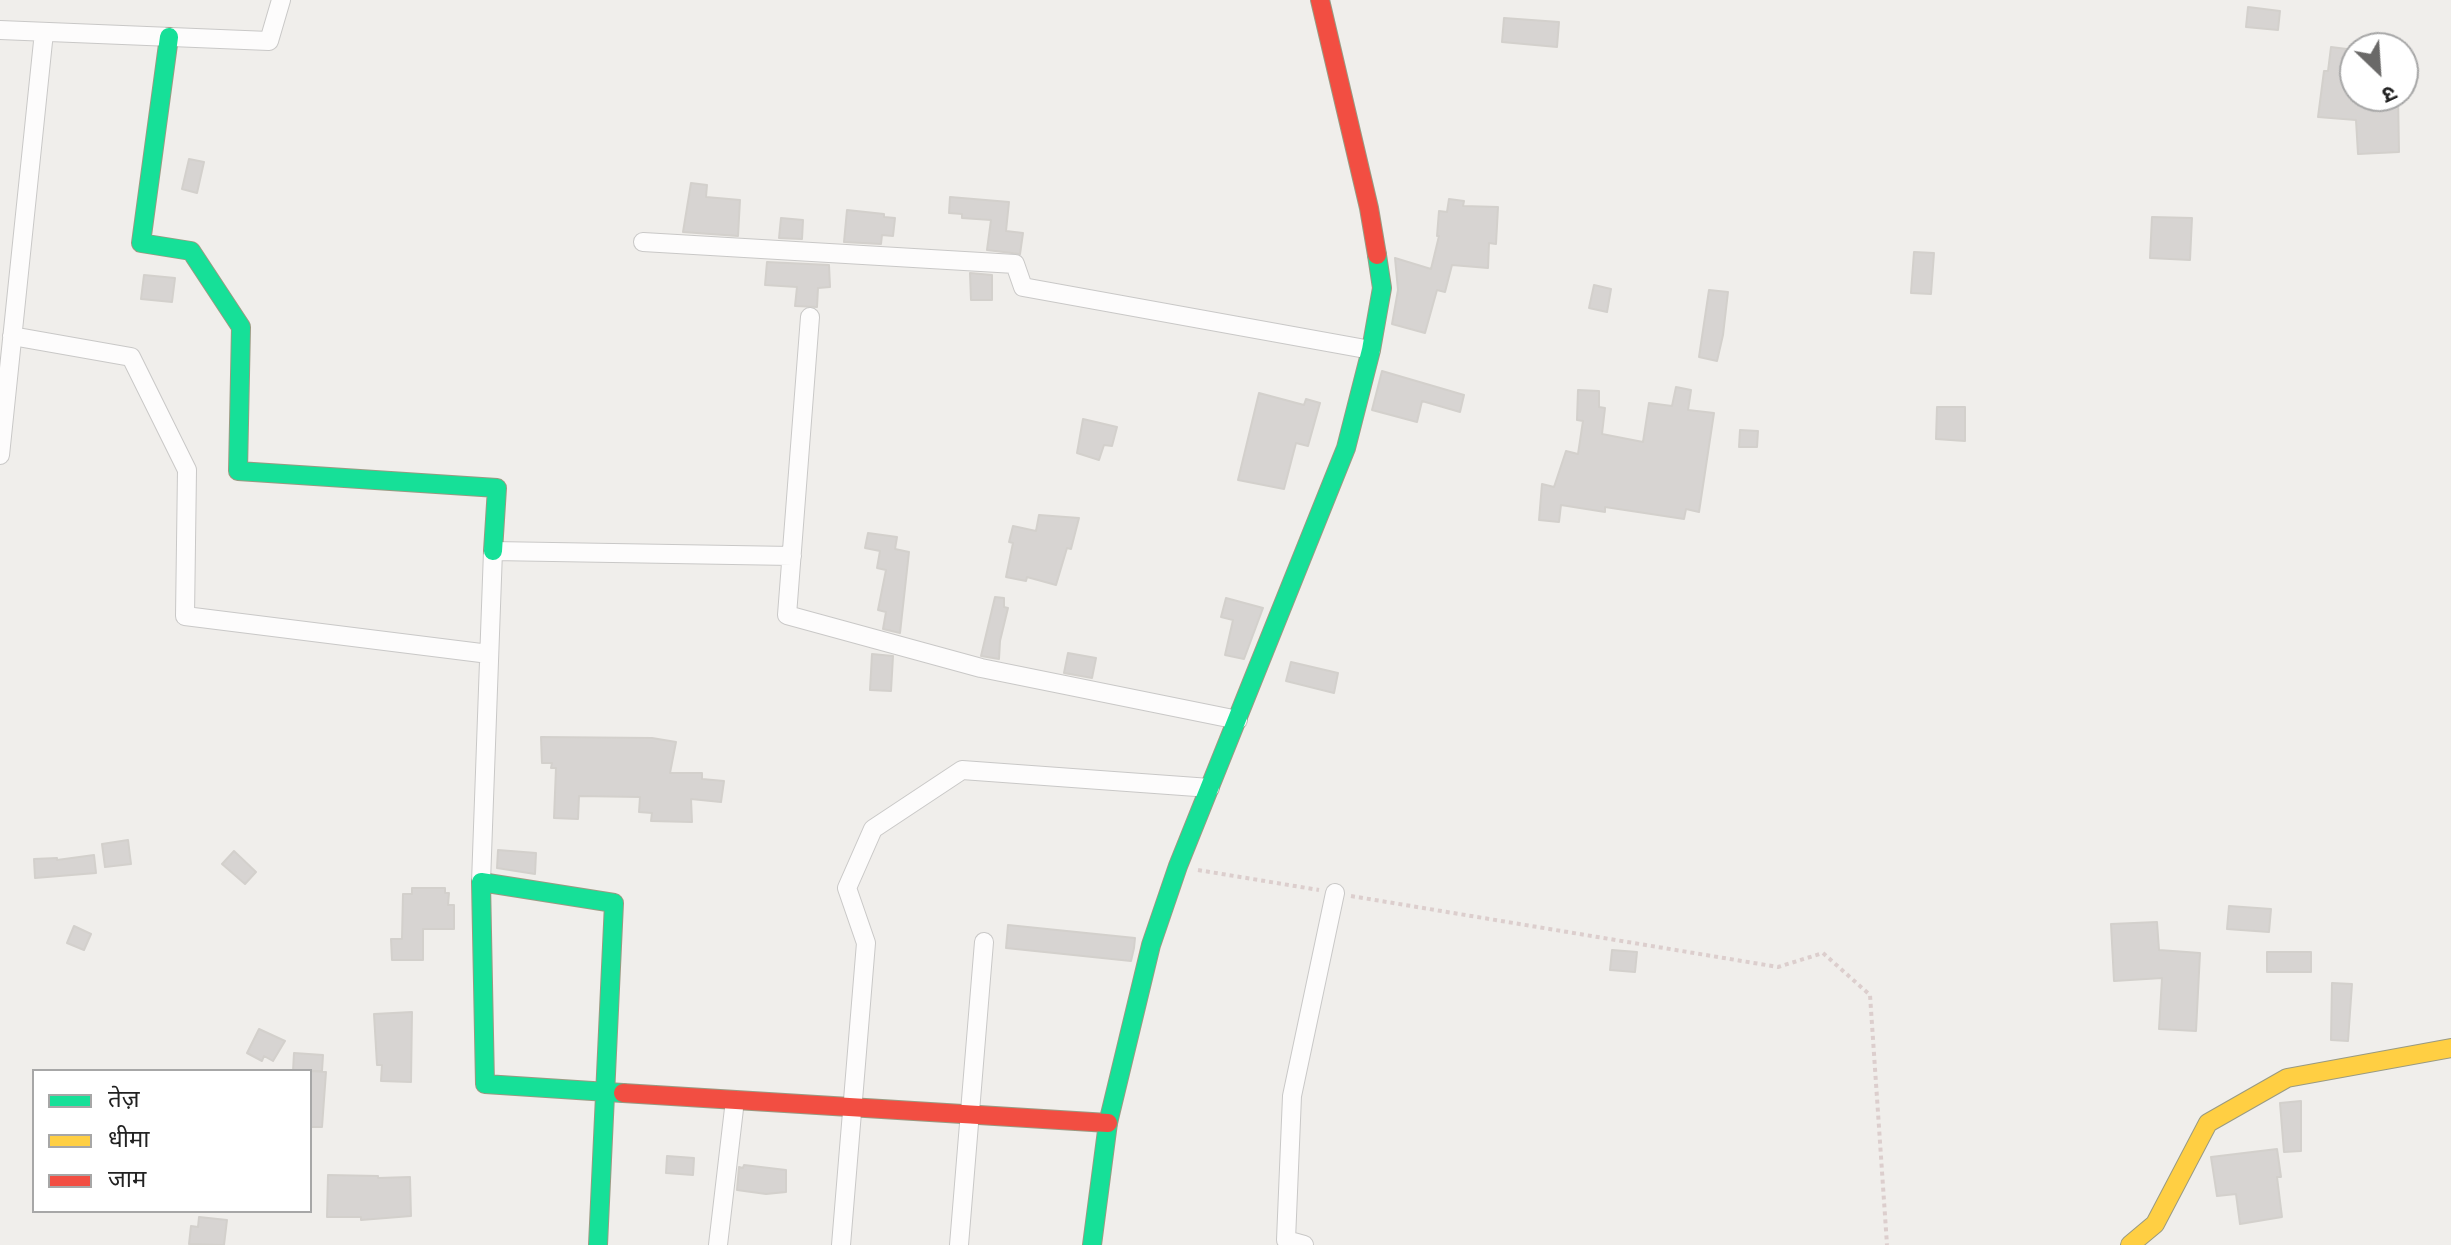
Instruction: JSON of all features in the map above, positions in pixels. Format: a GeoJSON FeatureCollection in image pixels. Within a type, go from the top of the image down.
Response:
{"type":"FeatureCollection","features":[{"type":"Feature","properties":{"kind":"street"},"geometry":{"type":"LineString","coordinates":[[0,30],[269,41],[281,0]]}},
{"type":"Feature","properties":{"kind":"street"},"geometry":{"type":"LineString","coordinates":[[1092,1245],[1108,1123],[1151,945],[1178,866],[1346,448],[1371,350],[1382,288],[1369,208],[1320,0]]}},
{"type":"Feature","properties":{"kind":"street"},"geometry":{"type":"LineString","coordinates":[[0,455],[44,32]]}},
{"type":"Feature","properties":{"kind":"street"},"geometry":{"type":"LineString","coordinates":[[169,37],[141,243],[191,251],[241,327],[238,471],[497,488],[481,882],[485,1084],[1108,1123]]}},
{"type":"Feature","properties":{"kind":"street"},"geometry":{"type":"LineString","coordinates":[[643,242],[1015,264],[1023,287],[1371,350]]}},
{"type":"Feature","properties":{"kind":"street"},"geometry":{"type":"LineString","coordinates":[[810,317],[787,615],[981,668],[1238,720]]}},
{"type":"Feature","properties":{"kind":"street"},"geometry":{"type":"LineString","coordinates":[[12,336],[131,357],[187,470],[185,616],[489,654]]}},
{"type":"Feature","properties":{"kind":"street"},"geometry":{"type":"LineString","coordinates":[[493,551],[792,556]]}},
{"type":"Feature","properties":{"kind":"street"},"geometry":{"type":"LineString","coordinates":[[841,1245],[866,943],[847,888],[873,829],[962,770],[1210,788]]}},
{"type":"Feature","properties":{"kind":"street"},"geometry":{"type":"LineString","coordinates":[[481,882],[614,903],[598,1245]]}},
{"type":"Feature","properties":{"kind":"street"},"geometry":{"type":"LineString","coordinates":[[1299,1244],[1286,1240],[1292,1096],[1335,893]]}},
{"type":"Feature","properties":{"kind":"street"},"geometry":{"type":"LineString","coordinates":[[959,1245],[984,942]]}},
{"type":"Feature","properties":{"kind":"street"},"geometry":{"type":"LineString","coordinates":[[2130,1245],[2155,1224],[2208,1123],[2287,1078],[2451,1048]]}},
{"type":"Feature","properties":{"kind":"street"},"geometry":{"type":"LineString","coordinates":[[718,1245],[735,1100]]}},
{"type":"Feature","properties":{"kind":"path"},"geometry":{"type":"LineString","coordinates":[[1178,866],[1778,967],[1823,953],[1870,995],[1887,1245]]}},
{"type":"Feature","properties":{"kind":"building"},"geometry":{"type":"Polygon","coordinates":[[[2248,7],[2280,11],[2278,30],[2246,27],[2248,7]]]}},
{"type":"Feature","properties":{"kind":"building"},"geometry":{"type":"Polygon","coordinates":[[[1504,18],[1559,22],[1557,47],[1502,42],[1504,18]]]}},
{"type":"Feature","properties":{"kind":"building"},"geometry":{"type":"Polygon","coordinates":[[[2331,47],[2339,48],[2339,112],[2398,112],[2399,152],[2358,154],[2356,120],[2318,117],[2324,71],[2328,71],[2331,47]]]}},
{"type":"Feature","properties":{"kind":"building"},"geometry":{"type":"Polygon","coordinates":[[[189,159],[204,162],[197,193],[182,189],[189,159]]]}},
{"type":"Feature","properties":{"kind":"building"},"geometry":{"type":"Polygon","coordinates":[[[691,183],[707,185],[706,197],[740,200],[738,236],[683,232],[691,183]]]}},
{"type":"Feature","properties":{"kind":"building"},"geometry":{"type":"Polygon","coordinates":[[[950,197],[1009,202],[1006,231],[1023,233],[1020,254],[987,250],[991,220],[962,218],[962,214],[949,213],[950,197]]]}},
{"type":"Feature","properties":{"kind":"building"},"geometry":{"type":"Polygon","coordinates":[[[1449,199],[1464,201],[1463,206],[1498,207],[1496,244],[1489,243],[1488,268],[1452,265],[1445,292],[1437,290],[1425,333],[1392,324],[1398,290],[1395,258],[1431,269],[1439,236],[1439,211],[1447,212],[1449,199]]]}},
{"type":"Feature","properties":{"kind":"building"},"geometry":{"type":"Polygon","coordinates":[[[847,210],[895,218],[893,236],[882,235],[881,244],[844,242],[847,210]]]}},
{"type":"Feature","properties":{"kind":"building"},"geometry":{"type":"Polygon","coordinates":[[[2152,217],[2192,218],[2190,260],[2150,258],[2152,217]]]}},
{"type":"Feature","properties":{"kind":"building"},"geometry":{"type":"Polygon","coordinates":[[[781,218],[803,220],[802,239],[779,238],[781,218]]]}},
{"type":"Feature","properties":{"kind":"building"},"geometry":{"type":"Polygon","coordinates":[[[1914,252],[1934,253],[1931,294],[1911,293],[1914,252]]]}},
{"type":"Feature","properties":{"kind":"building"},"geometry":{"type":"Polygon","coordinates":[[[767,262],[829,265],[830,287],[818,288],[817,307],[795,306],[797,287],[765,285],[767,262]]]}},
{"type":"Feature","properties":{"kind":"building"},"geometry":{"type":"Polygon","coordinates":[[[970,273],[992,275],[992,300],[971,300],[970,273]]]}},
{"type":"Feature","properties":{"kind":"building"},"geometry":{"type":"Polygon","coordinates":[[[144,275],[175,278],[172,302],[141,299],[144,275]]]}},
{"type":"Feature","properties":{"kind":"building"},"geometry":{"type":"Polygon","coordinates":[[[1594,285],[1611,289],[1607,312],[1589,308],[1594,285]]]}},
{"type":"Feature","properties":{"kind":"building"},"geometry":{"type":"Polygon","coordinates":[[[1709,290],[1728,292],[1717,361],[1699,357],[1709,290]]]}},
{"type":"Feature","properties":{"kind":"building"},"geometry":{"type":"Polygon","coordinates":[[[1382,371],[1464,395],[1460,412],[1422,401],[1417,422],[1372,410],[1382,371]]]}},
{"type":"Feature","properties":{"kind":"building"},"geometry":{"type":"Polygon","coordinates":[[[1676,387],[1691,390],[1688,410],[1714,413],[1699,512],[1686,509],[1684,519],[1605,507],[1605,512],[1561,505],[1559,522],[1539,520],[1542,484],[1554,487],[1566,451],[1578,454],[1583,421],[1577,420],[1578,390],[1599,391],[1599,407],[1605,408],[1602,434],[1643,442],[1649,403],[1672,406],[1676,387]]]}},
{"type":"Feature","properties":{"kind":"building"},"geometry":{"type":"Polygon","coordinates":[[[1259,393],[1304,405],[1306,399],[1320,403],[1308,446],[1296,443],[1284,489],[1238,480],[1259,393]]]}},
{"type":"Feature","properties":{"kind":"building"},"geometry":{"type":"Polygon","coordinates":[[[1937,407],[1965,407],[1965,441],[1936,439],[1937,407]]]}},
{"type":"Feature","properties":{"kind":"building"},"geometry":{"type":"Polygon","coordinates":[[[1083,419],[1117,427],[1112,446],[1104,445],[1099,460],[1077,453],[1083,419]]]}},
{"type":"Feature","properties":{"kind":"building"},"geometry":{"type":"Polygon","coordinates":[[[1740,430],[1758,431],[1757,447],[1739,447],[1740,430]]]}},
{"type":"Feature","properties":{"kind":"building"},"geometry":{"type":"Polygon","coordinates":[[[1039,515],[1079,518],[1071,549],[1067,548],[1056,585],[1027,577],[1026,581],[1006,577],[1013,526],[1036,531],[1039,515]]]}},
{"type":"Feature","properties":{"kind":"building"},"geometry":{"type":"Polygon","coordinates":[[[868,533],[897,537],[895,549],[909,552],[900,633],[883,629],[886,612],[878,610],[886,570],[877,568],[880,551],[865,548],[868,533]]]}},
{"type":"Feature","properties":{"kind":"building"},"geometry":{"type":"Polygon","coordinates":[[[995,597],[1004,598],[1004,607],[1008,608],[999,659],[981,656],[995,597]]]}},
{"type":"Feature","properties":{"kind":"building"},"geometry":{"type":"Polygon","coordinates":[[[1226,598],[1263,608],[1244,659],[1225,655],[1233,620],[1221,617],[1226,598]]]}},
{"type":"Feature","properties":{"kind":"building"},"geometry":{"type":"Polygon","coordinates":[[[1068,653],[1096,658],[1092,678],[1064,673],[1068,653]]]}},
{"type":"Feature","properties":{"kind":"building"},"geometry":{"type":"Polygon","coordinates":[[[872,654],[893,656],[891,691],[870,690],[872,654]]]}},
{"type":"Feature","properties":{"kind":"building"},"geometry":{"type":"Polygon","coordinates":[[[1291,662],[1338,673],[1334,693],[1286,681],[1291,662]]]}},
{"type":"Feature","properties":{"kind":"building"},"geometry":{"type":"Polygon","coordinates":[[[541,737],[652,738],[676,742],[670,773],[702,773],[702,779],[724,781],[721,802],[691,799],[692,822],[651,821],[652,813],[639,812],[640,797],[579,796],[578,819],[554,818],[556,768],[551,768],[552,763],[542,763],[541,737]]]}},
{"type":"Feature","properties":{"kind":"building"},"geometry":{"type":"Polygon","coordinates":[[[128,840],[131,864],[105,867],[102,844],[128,840]]]}},
{"type":"Feature","properties":{"kind":"building"},"geometry":{"type":"Polygon","coordinates":[[[498,850],[536,853],[535,874],[497,868],[498,850]]]}},
{"type":"Feature","properties":{"kind":"building"},"geometry":{"type":"Polygon","coordinates":[[[234,851],[256,872],[245,884],[222,864],[234,851]]]}},
{"type":"Feature","properties":{"kind":"building"},"geometry":{"type":"Polygon","coordinates":[[[94,855],[96,873],[35,878],[34,859],[57,860],[94,855]]]}},
{"type":"Feature","properties":{"kind":"building"},"geometry":{"type":"Polygon","coordinates":[[[412,888],[445,888],[445,893],[449,893],[448,905],[454,905],[454,929],[423,929],[423,960],[392,960],[391,939],[402,939],[403,894],[412,894],[412,888]]]}},
{"type":"Feature","properties":{"kind":"building"},"geometry":{"type":"Polygon","coordinates":[[[2229,906],[2271,909],[2269,932],[2227,929],[2229,906]]]}},
{"type":"Feature","properties":{"kind":"building"},"geometry":{"type":"Polygon","coordinates":[[[2157,922],[2159,950],[2200,953],[2196,1031],[2159,1029],[2162,978],[2114,981],[2111,924],[2157,922]]]}},
{"type":"Feature","properties":{"kind":"building"},"geometry":{"type":"Polygon","coordinates":[[[1008,925],[1135,938],[1131,961],[1006,948],[1008,925]]]}},
{"type":"Feature","properties":{"kind":"building"},"geometry":{"type":"Polygon","coordinates":[[[74,926],[91,934],[84,950],[67,943],[74,926]]]}},
{"type":"Feature","properties":{"kind":"building"},"geometry":{"type":"Polygon","coordinates":[[[1612,950],[1637,952],[1635,972],[1610,970],[1612,950]]]}},
{"type":"Feature","properties":{"kind":"building"},"geometry":{"type":"Polygon","coordinates":[[[2267,952],[2311,952],[2311,972],[2267,972],[2267,952]]]}},
{"type":"Feature","properties":{"kind":"building"},"geometry":{"type":"Polygon","coordinates":[[[2332,983],[2352,984],[2348,1041],[2331,1040],[2332,983]]]}},
{"type":"Feature","properties":{"kind":"building"},"geometry":{"type":"Polygon","coordinates":[[[412,1012],[411,1082],[381,1081],[382,1065],[377,1065],[374,1014],[412,1012]]]}},
{"type":"Feature","properties":{"kind":"building"},"geometry":{"type":"Polygon","coordinates":[[[259,1029],[285,1041],[273,1061],[264,1056],[262,1061],[247,1053],[259,1029]]]}},
{"type":"Feature","properties":{"kind":"building"},"geometry":{"type":"Polygon","coordinates":[[[294,1053],[323,1055],[322,1071],[293,1069],[294,1053]]]}},
{"type":"Feature","properties":{"kind":"building"},"geometry":{"type":"Polygon","coordinates":[[[312,1071],[326,1072],[322,1127],[312,1127],[312,1071]]]}},
{"type":"Feature","properties":{"kind":"building"},"geometry":{"type":"Polygon","coordinates":[[[2301,1101],[2301,1151],[2284,1152],[2280,1103],[2301,1101]]]}},
{"type":"Feature","properties":{"kind":"building"},"geometry":{"type":"Polygon","coordinates":[[[2277,1149],[2282,1217],[2240,1224],[2236,1194],[2217,1196],[2211,1157],[2277,1149]]]}},
{"type":"Feature","properties":{"kind":"building"},"geometry":{"type":"Polygon","coordinates":[[[667,1156],[694,1158],[693,1175],[666,1173],[667,1156]]]}},
{"type":"Feature","properties":{"kind":"building"},"geometry":{"type":"Polygon","coordinates":[[[744,1165],[786,1170],[786,1192],[766,1194],[737,1190],[739,1167],[743,1168],[744,1165]]]}},
{"type":"Feature","properties":{"kind":"building"},"geometry":{"type":"Polygon","coordinates":[[[328,1175],[410,1177],[411,1216],[361,1220],[361,1217],[327,1217],[328,1175]]]}},
{"type":"Feature","properties":{"kind":"building"},"geometry":{"type":"Polygon","coordinates":[[[199,1217],[227,1220],[224,1245],[189,1244],[191,1226],[198,1227],[199,1217]]]}},
{"type":"Feature","properties":{"kind":"traffic: fast"},"geometry":{"type":"LineString","coordinates":[[169,37],[141,243],[191,251],[241,327],[238,471],[497,488],[493,551]]}},
{"type":"Feature","properties":{"kind":"traffic: fast"},"geometry":{"type":"LineString","coordinates":[[1092,1245],[1108,1123],[1151,945],[1178,866],[1346,448],[1371,350],[1382,288],[1377,255]]}},
{"type":"Feature","properties":{"kind":"traffic: fast"},"geometry":{"type":"LineString","coordinates":[[598,1245],[614,903],[481,882],[485,1084],[623,1093]]}},
{"type":"Feature","properties":{"kind":"traffic: slow"},"geometry":{"type":"LineString","coordinates":[[2130,1245],[2155,1224],[2208,1123],[2287,1078],[2451,1048]]}},
{"type":"Feature","properties":{"kind":"traffic: jam"},"geometry":{"type":"LineString","coordinates":[[1320,0],[1369,208],[1377,255]]}},
{"type":"Feature","properties":{"kind":"traffic: jam"},"geometry":{"type":"LineString","coordinates":[[623,1093],[1108,1123]]}}]}
